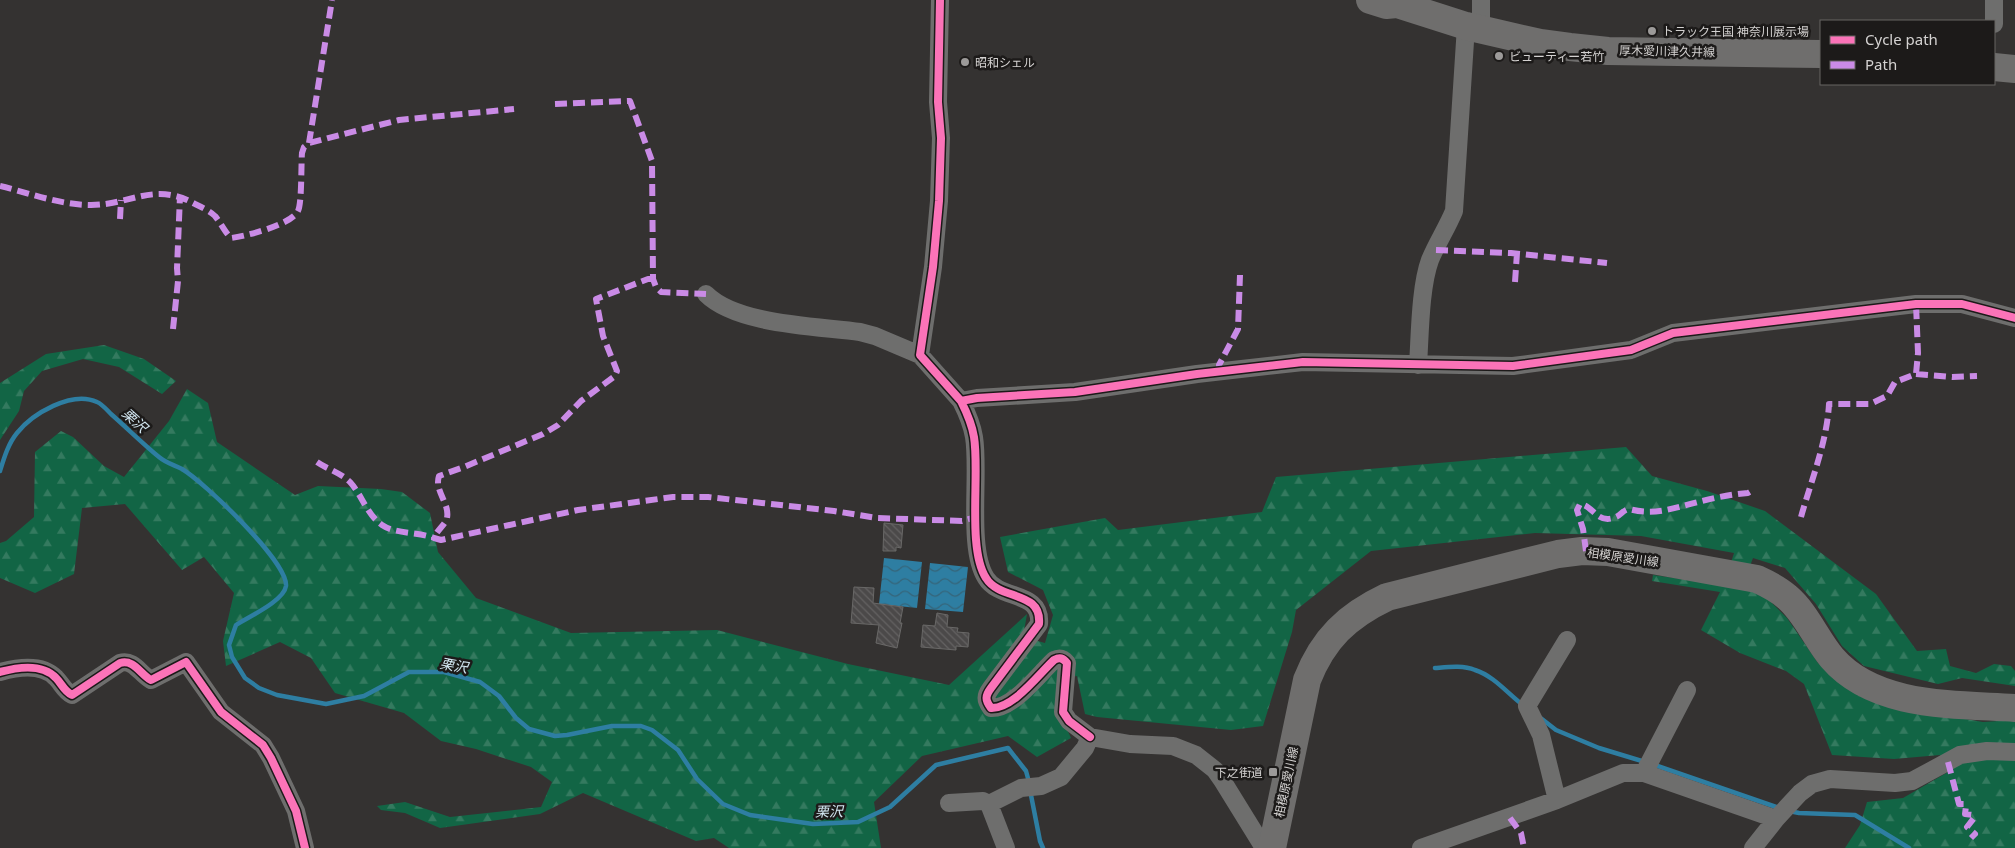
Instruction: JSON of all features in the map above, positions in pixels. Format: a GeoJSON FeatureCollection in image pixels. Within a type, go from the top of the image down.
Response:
{"type":"FeatureCollection","features":[{"type":"Feature","properties":{"kind":"main road","name":"厚木愛川津久井線"},"geometry":{"type":"LineString","coordinates":[[1370,0],[1386,4],[1397,4],[1473,27],[1540,43],[1608,51],[1820,54]]}},
{"type":"Feature","properties":{"kind":"main road"},"geometry":{"type":"LineString","coordinates":[[1995,67],[2015,69]]}},
{"type":"Feature","properties":{"kind":"main road","name":"相模原愛川線"},"geometry":{"type":"LineString","coordinates":[[1272,848],[1307,680],[1314,661],[1325,643],[1351,619],[1370,605],[1387,597],[1558,554],[1582,551],[1608,552],[1757,579],[1788,597],[1831,656],[1844,670],[1880,691],[1896,696],[1951,704],[2015,708]]}},
{"type":"Feature","properties":{"kind":"street"},"geometry":{"type":"LineString","coordinates":[[920,355],[934,267],[939,201],[941,138],[938,102],[940,0]]}},
{"type":"Feature","properties":{"kind":"street"},"geometry":{"type":"LineString","coordinates":[[1418,365],[1421,317],[1430,260],[1454,211],[1473,27],[1480,0]]}},
{"type":"Feature","properties":{"kind":"street"},"geometry":{"type":"LineString","coordinates":[[1994,0],[1994,20]]}},
{"type":"Feature","properties":{"kind":"street"},"geometry":{"type":"LineString","coordinates":[[706,294],[712,300],[731,311],[749,317],[860,332],[875,336],[920,355],[961,401],[972,424],[975,439],[976,517],[980,566],[992,585],[997,589],[1028,601],[1038,608],[1040,614],[1039,624],[986,695],[986,702],[991,708],[998,708],[1008,704],[1054,660],[1064,659],[1067,663],[1063,712],[1069,721],[1090,737],[1130,744],[1173,746],[1196,755],[1211,766],[1222,780],[1264,848]]}},
{"type":"Feature","properties":{"kind":"street"},"geometry":{"type":"LineString","coordinates":[[961,401],[977,398],[1075,392],[1197,374],[1303,362],[1513,366],[1610,355],[1631,350],[1673,332],[1916,304],[1962,304],[2015,318]]}},
{"type":"Feature","properties":{"kind":"street"},"geometry":{"type":"LineString","coordinates":[[1558,800],[1541,735],[1527,706],[1567,640]]}},
{"type":"Feature","properties":{"kind":"street"},"geometry":{"type":"LineString","coordinates":[[0,672],[32,667],[41,668],[51,673],[66,692],[72,695],[120,663],[126,661],[133,664],[151,680],[186,662],[221,712],[263,746],[271,758],[296,812],[305,848]]}},
{"type":"Feature","properties":{"kind":"street"},"geometry":{"type":"LineString","coordinates":[[1644,773],[1687,690]]}},
{"type":"Feature","properties":{"kind":"street"},"geometry":{"type":"LineString","coordinates":[[989,804],[1022,788],[1041,786],[1061,777],[1085,748],[1090,737]]}},
{"type":"Feature","properties":{"kind":"street"},"geometry":{"type":"LineString","coordinates":[[1753,848],[1776,819],[1800,793],[1812,784],[1830,779],[1895,783],[1912,782],[1960,755],[1987,751],[2015,752]]}},
{"type":"Feature","properties":{"kind":"street"},"geometry":{"type":"LineString","coordinates":[[1422,848],[1558,800],[1623,773],[1644,773],[1776,819]]}},
{"type":"Feature","properties":{"kind":"street"},"geometry":{"type":"LineString","coordinates":[[949,802],[983,801],[989,804],[1004,847]]}},
{"type":"Feature","properties":{"kind":"green space"},"geometry":{"type":"Polygon","coordinates":[[[104,345],[144,359],[176,381],[162,394],[119,367],[83,359],[42,371],[24,391],[19,411],[0,440],[0,383],[46,354],[104,345]]]}},
{"type":"Feature","properties":{"kind":"green space"},"geometry":{"type":"Polygon","coordinates":[[[187,389],[208,403],[217,442],[295,495],[318,486],[402,492],[430,513],[438,552],[476,598],[571,633],[717,630],[848,664],[949,685],[1027,614],[1023,637],[1045,643],[1053,615],[1043,590],[1008,572],[1000,537],[1105,518],[1118,530],[1262,512],[1276,477],[1626,447],[1652,476],[1707,491],[1765,511],[1876,594],[1917,651],[1946,649],[1950,666],[1976,673],[1994,664],[2011,666],[2015,671],[2015,686],[1962,678],[1938,684],[1864,666],[1842,646],[1816,604],[1785,568],[1753,558],[1743,584],[1765,596],[1787,618],[1818,663],[1890,706],[1983,722],[2015,720],[2015,848],[1845,848],[1860,825],[1867,802],[1903,798],[1948,772],[1940,755],[1894,759],[1832,755],[1804,684],[1786,671],[1740,653],[1701,630],[1720,592],[1652,581],[1653,575],[1724,585],[1734,553],[1641,536],[1535,533],[1371,551],[1296,610],[1292,632],[1263,726],[1231,730],[1097,717],[1085,714],[1077,676],[1059,679],[1062,718],[1071,738],[1037,757],[1008,736],[922,756],[874,802],[881,848],[729,848],[714,838],[696,841],[583,793],[540,814],[440,828],[405,813],[381,810],[377,806],[405,802],[450,817],[541,807],[552,782],[531,767],[476,749],[441,741],[404,713],[335,693],[311,658],[280,642],[226,666],[223,641],[234,593],[204,557],[182,570],[125,504],[82,508],[74,574],[35,593],[0,578],[0,543],[6,541],[34,517],[35,452],[61,431],[73,437],[104,466],[124,477],[169,421],[187,389]]]}},
{"type":"Feature","properties":{"kind":"water"},"geometry":{"type":"Polygon","coordinates":[[[884,558],[922,562],[917,608],[879,604],[884,558]]]}},
{"type":"Feature","properties":{"kind":"water"},"geometry":{"type":"Polygon","coordinates":[[[930,563],[968,567],[963,612],[925,609],[930,563]]]}},
{"type":"Feature","properties":{"kind":"building"},"geometry":{"type":"Polygon","coordinates":[[[884,523],[903,525],[901,548],[896,547],[896,551],[883,551],[884,523]]]}},
{"type":"Feature","properties":{"kind":"building"},"geometry":{"type":"Polygon","coordinates":[[[854,587],[874,588],[873,603],[903,607],[897,648],[876,643],[879,625],[851,623],[854,587]]]}},
{"type":"Feature","properties":{"kind":"building"},"geometry":{"type":"Polygon","coordinates":[[[937,613],[948,615],[947,627],[958,628],[957,632],[969,633],[968,647],[956,646],[956,650],[921,647],[923,625],[935,626],[937,613]]]}},
{"type":"Feature","properties":{"kind":"waterway","name":"栗沢"},"geometry":{"type":"LineString","coordinates":[[0,471],[14,437],[32,418],[53,406],[76,399],[87,399],[103,406],[162,459],[182,469],[208,489],[260,542],[274,559],[283,575],[286,586],[284,592],[265,608],[236,625],[229,645],[232,657],[245,678],[259,688],[277,695],[326,704],[364,696],[409,672],[444,672],[480,682],[499,696],[516,718],[529,729],[555,736],[612,726],[641,726],[652,730],[678,750],[697,779],[723,804],[750,815],[813,824],[858,822],[890,807],[936,765],[1008,748],[1026,771],[1029,782]]}},
{"type":"Feature","properties":{"kind":"waterway"},"geometry":{"type":"LineString","coordinates":[[1435,668],[1470,668],[1482,673],[1495,681],[1524,706]]}},
{"type":"Feature","properties":{"kind":"waterway"},"geometry":{"type":"LineString","coordinates":[[1538,716],[1556,730],[1599,748],[1645,762]]}},
{"type":"Feature","properties":{"kind":"waterway"},"geometry":{"type":"LineString","coordinates":[[1652,764],[1779,808]]}},
{"type":"Feature","properties":{"kind":"waterway","name":"栗沢"},"geometry":{"type":"LineString","coordinates":[[1030,790],[1043,848]]}},
{"type":"Feature","properties":{"kind":"waterway"},"geometry":{"type":"LineString","coordinates":[[1789,811],[1855,815],[1909,848]]}},
{"type":"Feature","properties":{"kind":"marked path"},"geometry":{"type":"LineString","coordinates":[[309,143],[332,0]]}},
{"type":"Feature","properties":{"kind":"marked path"},"geometry":{"type":"LineString","coordinates":[[555,104],[630,101],[652,161],[653,279],[656,287],[661,292],[706,294]]}},
{"type":"Feature","properties":{"kind":"marked path"},"geometry":{"type":"LineString","coordinates":[[0,186],[56,201],[91,205],[118,202],[155,194],[167,194],[180,197],[213,214],[231,238],[278,225],[294,216],[298,211],[301,192],[302,153],[304,147],[309,143],[399,120],[514,109]]}},
{"type":"Feature","properties":{"kind":"marked path"},"geometry":{"type":"LineString","coordinates":[[173,329],[178,281],[180,196]]}},
{"type":"Feature","properties":{"kind":"marked path"},"geometry":{"type":"LineString","coordinates":[[120,219],[121,200]]}},
{"type":"Feature","properties":{"kind":"marked path"},"geometry":{"type":"LineString","coordinates":[[1436,250],[1511,253],[1607,263]]}},
{"type":"Feature","properties":{"kind":"marked path"},"geometry":{"type":"LineString","coordinates":[[1515,282],[1517,253]]}},
{"type":"Feature","properties":{"kind":"marked path"},"geometry":{"type":"LineString","coordinates":[[1220,371],[1219,365],[1238,329],[1240,275]]}},
{"type":"Feature","properties":{"kind":"marked path"},"geometry":{"type":"LineString","coordinates":[[653,279],[648,279],[596,299],[603,336],[617,371],[615,376],[581,401],[558,425],[543,434],[439,476],[439,487],[446,507],[447,518],[434,538],[441,540],[578,510],[673,497],[708,497],[834,511],[877,518],[962,521],[976,517]]}},
{"type":"Feature","properties":{"kind":"marked path"},"geometry":{"type":"LineString","coordinates":[[1801,517],[1822,447],[1829,404],[1870,404],[1887,396],[1895,382],[1916,374],[1918,353],[1916,304]]}},
{"type":"Feature","properties":{"kind":"marked path"},"geometry":{"type":"LineString","coordinates":[[1916,374],[1952,377],[1977,376]]}},
{"type":"Feature","properties":{"kind":"marked path"},"geometry":{"type":"LineString","coordinates":[[317,462],[350,482],[372,516],[382,525],[394,530],[434,538]]}},
{"type":"Feature","properties":{"kind":"marked path"},"geometry":{"type":"LineString","coordinates":[[1586,551],[1583,529],[1577,510],[1580,504],[1585,505],[1600,517],[1610,519],[1629,509],[1647,512],[1664,510],[1748,493],[1753,490]]}},
{"type":"Feature","properties":{"kind":"marked path"},"geometry":{"type":"LineString","coordinates":[[1948,762],[1959,804],[1965,804],[1965,814],[1973,815],[1974,818],[1967,827],[1975,834],[1971,838]]}},
{"type":"Feature","properties":{"kind":"marked path"},"geometry":{"type":"LineString","coordinates":[[1510,818],[1521,833],[1524,848]]}},
{"type":"Feature","properties":{"kind":"cycle path"},"geometry":{"type":"LineString","coordinates":[[940,0],[938,102],[941,138],[939,201],[933,267],[920,355],[961,401],[977,398],[1075,392],[1197,374],[1303,362],[1513,366],[1631,350],[1673,333],[1916,304],[1962,304],[2015,318]]}},
{"type":"Feature","properties":{"kind":"cycle path"},"geometry":{"type":"LineString","coordinates":[[961,401],[974,437],[975,530],[980,565],[986,578],[992,585],[1034,606],[1038,613],[1039,624],[989,691],[986,698],[991,708],[1008,703],[1025,690],[1054,660],[1061,658],[1067,663],[1063,712],[1069,721],[1090,737]]}},
{"type":"Feature","properties":{"kind":"cycle path"},"geometry":{"type":"LineString","coordinates":[[0,672],[22,668],[44,670],[56,678],[72,695],[120,663],[125,662],[133,665],[151,680],[186,662],[221,712],[263,745],[296,811],[305,848]]}},
{"type":"Feature","properties":{"kind":"place","name":"トラック王国 神奈川展示場"},"geometry":{"type":"Point","coordinates":[1652,31]}},
{"type":"Feature","properties":{"kind":"place","name":"ビューティー若竹"},"geometry":{"type":"Point","coordinates":[1499,56]}},
{"type":"Feature","properties":{"kind":"place","name":"昭和シェル"},"geometry":{"type":"Point","coordinates":[965,62]}},
{"type":"Feature","properties":{"kind":"place","name":"下之街道"},"geometry":{"type":"Point","coordinates":[1273,772]}}]}
